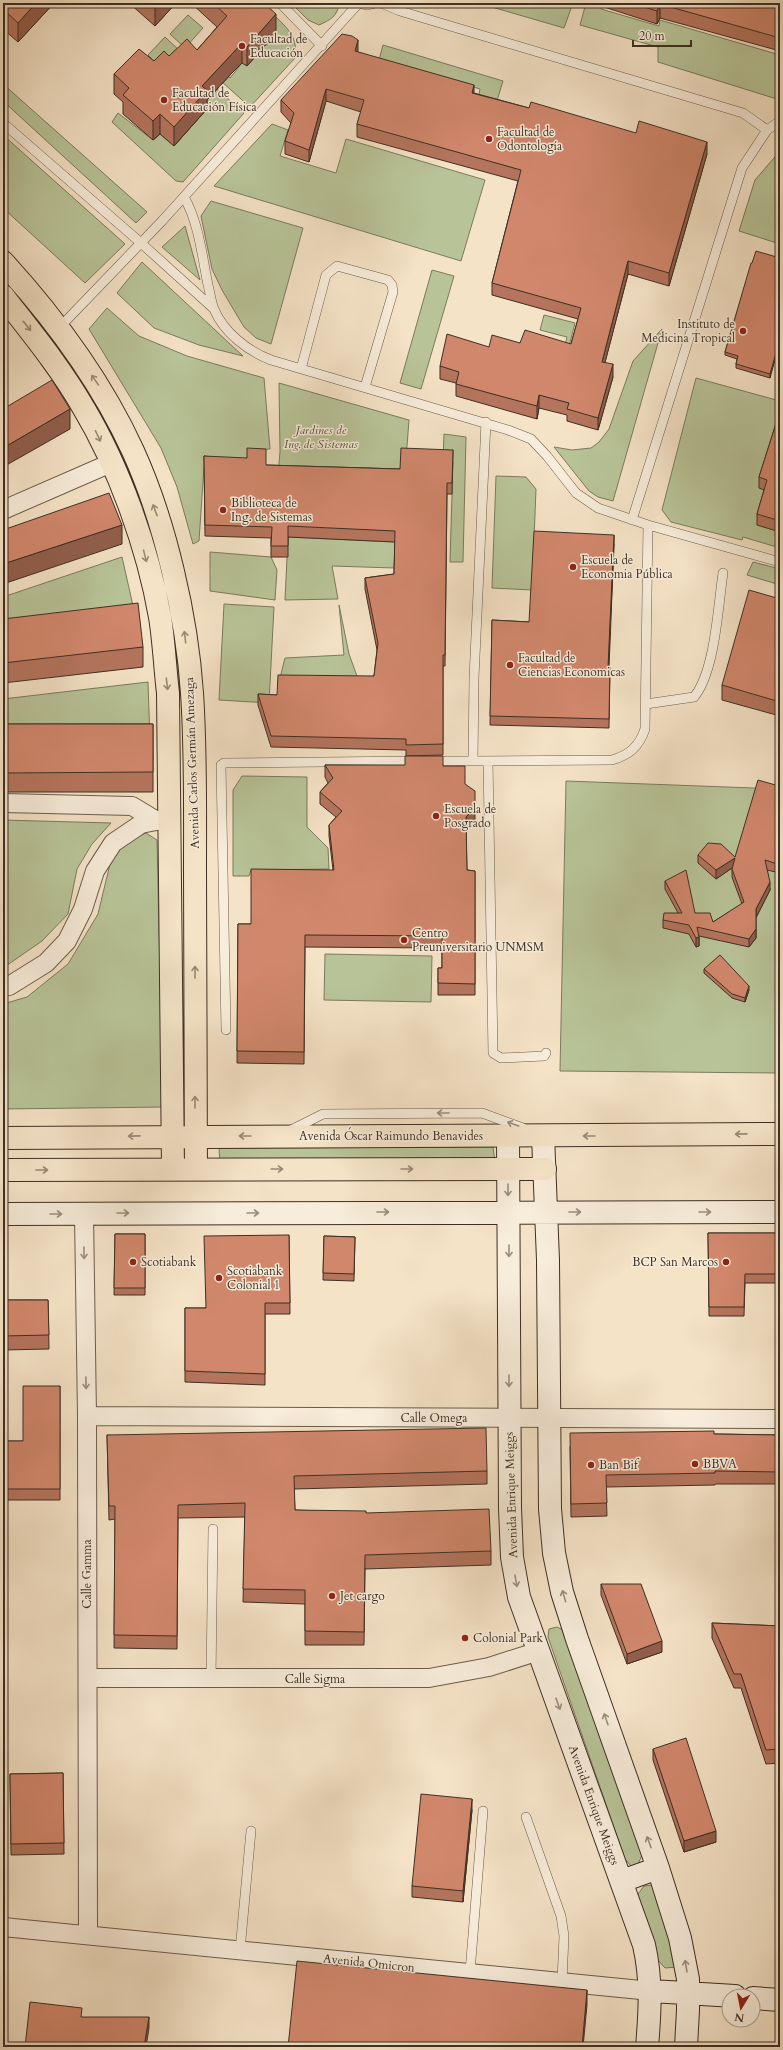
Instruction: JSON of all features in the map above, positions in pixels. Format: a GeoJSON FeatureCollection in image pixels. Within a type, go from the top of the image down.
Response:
{"type":"FeatureCollection","features":[{"type":"Feature","properties":{"kind":"main road","name":"Avenida Carlos Germán Amezaga"},"geometry":{"type":"LineString","coordinates":[[3,262],[59,328],[101,390],[134,453],[163,533],[183,618],[192,708],[196,1169]]}},
{"type":"Feature","properties":{"kind":"main road","name":"Avenida Carlos Germán Amezaga"},"geometry":{"type":"LineString","coordinates":[[3,296],[36,337],[84,407],[111,463],[139,532],[160,617],[168,693],[164,819],[174,1169]]}},
{"type":"Feature","properties":{"kind":"main road","name":"Avenida Óscar Raimundo Benavides"},"geometry":{"type":"LineString","coordinates":[[3,1138],[780,1134]]}},
{"type":"Feature","properties":{"kind":"main road","name":"Avenida Enrique Meiggs"},"geometry":{"type":"LineString","coordinates":[[508,1136],[509,1418],[512,1557],[519,1597],[644,1945],[651,1991],[647,2047]]}},
{"type":"Feature","properties":{"kind":"main road"},"geometry":{"type":"LineString","coordinates":[[543,1136],[546,1212],[550,1509],[554,1553],[562,1592],[577,1639],[658,1868],[680,1938],[686,1965],[688,1993],[686,2047]]}},
{"type":"Feature","properties":{"kind":"main road"},"geometry":{"type":"LineString","coordinates":[[3,1170],[545,1169]]}},
{"type":"Feature","properties":{"kind":"main road"},"geometry":{"type":"LineString","coordinates":[[3,1214],[780,1212]]}},
{"type":"Feature","properties":{"kind":"main road"},"geometry":{"type":"LineString","coordinates":[[622,1881],[658,1868]]}},
{"type":"Feature","properties":{"kind":"main road","name":"Avenida Omicron"},"geometry":{"type":"LineString","coordinates":[[651,1991],[721,1995]]}},
{"type":"Feature","properties":{"kind":"main road"},"geometry":{"type":"LineString","coordinates":[[761,1999],[780,2000]]}},
{"type":"Feature","properties":{"kind":"street"},"geometry":{"type":"LineString","coordinates":[[3,510],[111,463]]}},
{"type":"Feature","properties":{"kind":"street"},"geometry":{"type":"LineString","coordinates":[[3,803],[132,806],[164,819]]}},
{"type":"Feature","properties":{"kind":"street"},"geometry":{"type":"LineString","coordinates":[[3,987],[9,986],[46,963],[67,940],[83,909],[95,871],[113,843],[141,824],[164,819]]}},
{"type":"Feature","properties":{"kind":"street","name":"Calle Gamma"},"geometry":{"type":"LineString","coordinates":[[84,1214],[87,1416],[88,1935]]}},
{"type":"Feature","properties":{"kind":"street","name":"Calle Omega"},"geometry":{"type":"LineString","coordinates":[[87,1416],[780,1419]]}},
{"type":"Feature","properties":{"kind":"street","name":"Calle Sigma"},"geometry":{"type":"LineString","coordinates":[[88,1678],[429,1678],[489,1667],[539,1651]]}},
{"type":"Feature","properties":{"kind":"street","name":"Avenida Omicron"},"geometry":{"type":"LineString","coordinates":[[3,1927],[562,1981],[651,1991]]}},
{"type":"Feature","properties":{"kind":"lane"},"geometry":{"type":"LineString","coordinates":[[280,3],[322,46]]}},
{"type":"Feature","properties":{"kind":"lane"},"geometry":{"type":"LineString","coordinates":[[59,328],[184,197],[322,46],[357,3],[368,5],[375,3]]}},
{"type":"Feature","properties":{"kind":"lane"},"geometry":{"type":"LineString","coordinates":[[382,3],[408,13],[743,113],[768,130]]}},
{"type":"Feature","properties":{"kind":"lane"},"geometry":{"type":"LineString","coordinates":[[632,520],[742,168],[768,130],[780,121]]}},
{"type":"Feature","properties":{"kind":"lane"},"geometry":{"type":"LineString","coordinates":[[3,123],[213,308],[223,324],[243,345],[255,354],[365,388],[486,422],[531,439],[547,456],[576,494],[598,508],[648,525],[780,562]]}},
{"type":"Feature","properties":{"kind":"lane"},"geometry":{"type":"LineString","coordinates":[[184,197],[190,207],[198,237],[213,308]]}},
{"type":"Feature","properties":{"kind":"lane"},"geometry":{"type":"LineString","coordinates":[[301,369],[326,275],[330,270],[337,266],[388,280],[392,285],[393,292],[365,388]]}},
{"type":"Feature","properties":{"kind":"lane"},"geometry":{"type":"LineString","coordinates":[[473,761],[474,678],[486,422]]}},
{"type":"Feature","properties":{"kind":"lane"},"geometry":{"type":"LineString","coordinates":[[226,1030],[222,764],[612,760],[624,756],[634,750],[642,738],[645,729],[648,525]]}},
{"type":"Feature","properties":{"kind":"lane"},"geometry":{"type":"LineString","coordinates":[[646,704],[694,697],[702,688],[709,669],[723,573]]}},
{"type":"Feature","properties":{"kind":"lane"},"geometry":{"type":"LineString","coordinates":[[488,761],[493,1053],[501,1058],[544,1056],[546,1053]]}},
{"type":"Feature","properties":{"kind":"lane"},"geometry":{"type":"LineString","coordinates":[[278,1136],[323,1114],[482,1113],[543,1136]]}},
{"type":"Feature","properties":{"kind":"lane"},"geometry":{"type":"LineString","coordinates":[[211,1679],[213,1529]]}},
{"type":"Feature","properties":{"kind":"lane"},"geometry":{"type":"LineString","coordinates":[[470,1972],[483,1811]]}},
{"type":"Feature","properties":{"kind":"lane"},"geometry":{"type":"LineString","coordinates":[[526,1817],[561,1916],[564,1936],[562,1981]]}},
{"type":"Feature","properties":{"kind":"lane"},"geometry":{"type":"LineString","coordinates":[[240,1950],[251,1831]]}},
{"type":"Feature","properties":{"kind":"green space"},"geometry":{"type":"Polygon","coordinates":[[[291,3],[339,4],[335,15],[319,25],[308,20],[291,3]]]}},
{"type":"Feature","properties":{"kind":"green space"},"geometry":{"type":"Polygon","coordinates":[[[478,3],[573,3],[564,28],[478,3]]]}},
{"type":"Feature","properties":{"kind":"green space"},"geometry":{"type":"Polygon","coordinates":[[[586,3],[601,3],[601,9],[659,26],[660,20],[780,55],[780,100],[658,62],[658,47],[580,25],[586,3]]]}},
{"type":"Feature","properties":{"kind":"green space"},"geometry":{"type":"Polygon","coordinates":[[[268,9],[289,30],[295,42],[295,58],[250,107],[193,56],[206,57],[230,78],[242,63],[268,9]]]}},
{"type":"Feature","properties":{"kind":"green space"},"geometry":{"type":"Polygon","coordinates":[[[188,15],[203,28],[185,48],[170,34],[188,15]]]}},
{"type":"Feature","properties":{"kind":"green space"},"geometry":{"type":"Polygon","coordinates":[[[165,37],[182,53],[164,71],[148,55],[165,37]]]}},
{"type":"Feature","properties":{"kind":"green space"},"geometry":{"type":"Polygon","coordinates":[[[383,45],[503,81],[496,104],[478,99],[480,89],[379,60],[383,45]]]}},
{"type":"Feature","properties":{"kind":"green space"},"geometry":{"type":"Polygon","coordinates":[[[3,84],[147,212],[136,223],[3,101],[3,84]]]}},
{"type":"Feature","properties":{"kind":"green space"},"geometry":{"type":"Polygon","coordinates":[[[217,89],[244,113],[183,182],[176,181],[112,122],[118,113],[153,140],[160,134],[174,146],[207,109],[202,105],[217,89]]]}},
{"type":"Feature","properties":{"kind":"green space"},"geometry":{"type":"Polygon","coordinates":[[[272,124],[288,130],[280,156],[336,173],[346,139],[485,180],[461,261],[214,186],[272,124]]]}},
{"type":"Feature","properties":{"kind":"green space"},"geometry":{"type":"Polygon","coordinates":[[[3,135],[125,244],[85,283],[3,208],[3,135]]]}},
{"type":"Feature","properties":{"kind":"green space"},"geometry":{"type":"Polygon","coordinates":[[[780,151],[780,244],[739,231],[755,180],[780,151]]]}},
{"type":"Feature","properties":{"kind":"green space"},"geometry":{"type":"Polygon","coordinates":[[[211,201],[303,228],[271,344],[256,338],[244,327],[222,290],[212,269],[201,216],[211,201]]]}},
{"type":"Feature","properties":{"kind":"green space"},"geometry":{"type":"Polygon","coordinates":[[[185,226],[200,280],[162,247],[185,226]]]}},
{"type":"Feature","properties":{"kind":"green space"},"geometry":{"type":"Polygon","coordinates":[[[142,262],[243,356],[199,345],[154,328],[117,293],[142,262]]]}},
{"type":"Feature","properties":{"kind":"green space"},"geometry":{"type":"Polygon","coordinates":[[[432,270],[454,276],[421,389],[400,383],[432,270]]]}},
{"type":"Feature","properties":{"kind":"green space"},"geometry":{"type":"Polygon","coordinates":[[[107,308],[139,336],[187,356],[264,378],[270,449],[250,450],[247,459],[204,467],[199,541],[193,544],[177,487],[161,448],[89,329],[107,308]]]}},
{"type":"Feature","properties":{"kind":"green space"},"geometry":{"type":"Polygon","coordinates":[[[544,315],[575,323],[568,350],[564,349],[567,337],[540,330],[544,315]]]}},
{"type":"Feature","properties":{"kind":"green space"},"geometry":{"type":"Polygon","coordinates":[[[662,329],[613,501],[598,497],[589,491],[554,447],[572,450],[591,448],[599,442],[609,429],[633,361],[662,329]]]}},
{"type":"Feature","properties":{"kind":"green space"},"geometry":{"type":"Polygon","coordinates":[[[696,378],[780,401],[780,420],[759,487],[767,491],[757,525],[780,532],[780,548],[743,537],[742,540],[671,522],[662,510],[696,378]]]}},
{"type":"Feature","properties":{"kind":"green space","name":"Jardines de Ing. de Sistemas"},"geometry":{"type":"Polygon","coordinates":[[[279,383],[409,420],[406,459],[400,480],[278,476],[280,452],[279,383]]]}},
{"type":"Feature","properties":{"kind":"green space"},"geometry":{"type":"Polygon","coordinates":[[[444,434],[466,437],[463,562],[450,562],[453,462],[443,461],[444,434]]]}},
{"type":"Feature","properties":{"kind":"green space"},"geometry":{"type":"Polygon","coordinates":[[[496,476],[526,477],[536,489],[532,590],[492,588],[496,476]]]}},
{"type":"Feature","properties":{"kind":"green space"},"geometry":{"type":"Polygon","coordinates":[[[288,537],[395,542],[394,568],[332,566],[338,599],[285,600],[288,537]]]}},
{"type":"Feature","properties":{"kind":"green space"},"geometry":{"type":"Polygon","coordinates":[[[210,552],[271,557],[277,570],[275,600],[210,591],[210,552]]]}},
{"type":"Feature","properties":{"kind":"green space"},"geometry":{"type":"Polygon","coordinates":[[[122,557],[136,619],[3,637],[3,597],[122,557]]]}},
{"type":"Feature","properties":{"kind":"green space"},"geometry":{"type":"Polygon","coordinates":[[[753,562],[780,569],[780,585],[747,575],[753,562]]]}},
{"type":"Feature","properties":{"kind":"green space"},"geometry":{"type":"Polygon","coordinates":[[[224,604],[274,607],[269,703],[219,700],[224,604]]]}},
{"type":"Feature","properties":{"kind":"green space"},"geometry":{"type":"Polygon","coordinates":[[[339,605],[349,654],[361,687],[278,686],[285,658],[344,655],[339,605]]]}},
{"type":"Feature","properties":{"kind":"green space"},"geometry":{"type":"Polygon","coordinates":[[[148,682],[150,741],[3,740],[3,699],[148,682]]]}},
{"type":"Feature","properties":{"kind":"green space"},"geometry":{"type":"Polygon","coordinates":[[[242,776],[307,777],[307,827],[328,848],[329,869],[251,870],[249,876],[233,876],[233,790],[242,776]]]}},
{"type":"Feature","properties":{"kind":"green space"},"geometry":{"type":"Polygon","coordinates":[[[566,781],[780,789],[780,1073],[560,1071],[566,781]]]}},
{"type":"Feature","properties":{"kind":"green space"},"geometry":{"type":"Polygon","coordinates":[[[3,820],[111,823],[92,844],[77,869],[68,914],[42,941],[3,968],[3,820]]]}},
{"type":"Feature","properties":{"kind":"green space"},"geometry":{"type":"Polygon","coordinates":[[[146,833],[157,840],[163,1107],[3,1109],[3,1004],[27,997],[68,964],[98,914],[111,860],[127,842],[146,833]]]}},
{"type":"Feature","properties":{"kind":"green space"},"geometry":{"type":"Polygon","coordinates":[[[325,954],[432,956],[431,1002],[324,1000],[325,954]]]}},
{"type":"Feature","properties":{"kind":"green space"},"geometry":{"type":"Polygon","coordinates":[[[493,1147],[495,1162],[220,1163],[219,1148],[493,1147]]]}},
{"type":"Feature","properties":{"kind":"green space"},"geometry":{"type":"Polygon","coordinates":[[[557,1627],[565,1631],[642,1855],[638,1864],[631,1866],[625,1859],[548,1637],[549,1629],[557,1627]]]}},
{"type":"Feature","properties":{"kind":"green space"},"geometry":{"type":"Polygon","coordinates":[[[653,1885],[678,1948],[677,1967],[665,1968],[656,1958],[636,1897],[644,1886],[653,1885]]]}},
{"type":"Feature","properties":{"kind":"building"},"geometry":{"type":"Polygon","coordinates":[[[3,3],[36,3],[18,23],[3,9],[3,3]]]}},
{"type":"Feature","properties":{"kind":"building"},"geometry":{"type":"Polygon","coordinates":[[[151,3],[158,3],[155,6],[151,3]]]}},
{"type":"Feature","properties":{"kind":"building"},"geometry":{"type":"Polygon","coordinates":[[[213,3],[264,3],[276,14],[247,47],[242,43],[202,86],[207,90],[174,127],[160,114],[153,121],[123,95],[129,88],[114,74],[139,49],[154,61],[164,51],[169,56],[187,39],[197,50],[227,16],[213,3]]]}},
{"type":"Feature","properties":{"kind":"building"},"geometry":{"type":"Polygon","coordinates":[[[632,3],[780,3],[780,38],[660,4],[657,11],[632,3]]]}},
{"type":"Feature","properties":{"kind":"building"},"geometry":{"type":"Polygon","coordinates":[[[342,34],[352,36],[358,40],[355,51],[474,85],[472,93],[529,108],[531,102],[636,133],[639,121],[707,142],[669,273],[628,261],[602,362],[613,364],[598,418],[567,409],[569,403],[539,395],[537,406],[456,384],[459,372],[440,366],[447,334],[489,347],[492,335],[520,343],[525,330],[571,344],[581,308],[492,283],[521,170],[357,124],[364,100],[326,89],[309,150],[285,141],[294,113],[281,100],[342,34]]]}},
{"type":"Feature","properties":{"kind":"building","name":"Instituto de Medicina Tropical"},"geometry":{"type":"Polygon","coordinates":[[[756,251],[780,258],[780,339],[770,374],[736,364],[738,356],[725,352],[751,263],[756,251]]]}},
{"type":"Feature","properties":{"kind":"building"},"geometry":{"type":"Polygon","coordinates":[[[52,380],[70,409],[3,448],[3,409],[52,380]]]}},
{"type":"Feature","properties":{"kind":"building"},"geometry":{"type":"Polygon","coordinates":[[[780,411],[780,521],[757,514],[767,480],[759,477],[780,411]]]}},
{"type":"Feature","properties":{"kind":"building"},"geometry":{"type":"Polygon","coordinates":[[[247,448],[266,449],[266,465],[400,469],[401,448],[453,450],[452,483],[447,483],[445,655],[443,655],[443,744],[406,745],[406,739],[271,736],[258,694],[277,695],[278,675],[374,676],[378,643],[365,578],[394,574],[395,531],[288,526],[288,546],[271,546],[272,527],[205,525],[204,456],[247,458],[247,448]]]}},
{"type":"Feature","properties":{"kind":"building"},"geometry":{"type":"Polygon","coordinates":[[[109,493],[122,525],[3,564],[3,530],[109,493]]]}},
{"type":"Feature","properties":{"kind":"building"},"geometry":{"type":"Polygon","coordinates":[[[534,531],[614,535],[608,667],[610,667],[609,719],[490,716],[492,620],[529,622],[534,531]]]}},
{"type":"Feature","properties":{"kind":"building"},"geometry":{"type":"Polygon","coordinates":[[[749,590],[780,599],[780,702],[722,685],[749,590]]]}},
{"type":"Feature","properties":{"kind":"building"},"geometry":{"type":"Polygon","coordinates":[[[138,603],[143,647],[3,663],[3,619],[138,603]]]}},
{"type":"Feature","properties":{"kind":"building"},"geometry":{"type":"Polygon","coordinates":[[[3,724],[153,724],[153,772],[3,773],[3,724]]]}},
{"type":"Feature","properties":{"kind":"building"},"geometry":{"type":"Polygon","coordinates":[[[405,756],[443,756],[443,766],[465,766],[465,784],[475,791],[475,808],[466,817],[467,870],[475,871],[475,984],[438,983],[438,968],[442,968],[442,936],[305,935],[304,1052],[237,1051],[238,924],[251,924],[251,869],[334,870],[329,825],[342,811],[320,792],[333,778],[325,765],[405,765],[405,756]]]}},
{"type":"Feature","properties":{"kind":"building"},"geometry":{"type":"Polygon","coordinates":[[[758,780],[779,786],[777,791],[780,792],[780,865],[765,860],[770,882],[756,909],[756,929],[749,939],[697,927],[699,937],[696,938],[689,925],[663,920],[664,913],[682,913],[665,881],[686,870],[695,913],[710,913],[713,922],[744,902],[732,869],[735,858],[716,870],[698,855],[708,843],[721,844],[735,857],[758,780]]]}},
{"type":"Feature","properties":{"kind":"building"},"geometry":{"type":"Polygon","coordinates":[[[720,955],[749,986],[745,998],[732,994],[704,969],[720,955]]]}},
{"type":"Feature","properties":{"kind":"building"},"geometry":{"type":"Polygon","coordinates":[[[708,1233],[780,1233],[780,1274],[745,1274],[744,1307],[709,1307],[708,1233]]]}},
{"type":"Feature","properties":{"kind":"building"},"geometry":{"type":"Polygon","coordinates":[[[115,1234],[145,1234],[145,1288],[114,1288],[115,1234]]]}},
{"type":"Feature","properties":{"kind":"building"},"geometry":{"type":"Polygon","coordinates":[[[289,1235],[290,1303],[265,1303],[265,1374],[185,1371],[185,1308],[206,1308],[204,1236],[289,1235]]]}},
{"type":"Feature","properties":{"kind":"building"},"geometry":{"type":"Polygon","coordinates":[[[324,1236],[355,1237],[354,1274],[323,1273],[324,1236]]]}},
{"type":"Feature","properties":{"kind":"building"},"geometry":{"type":"Polygon","coordinates":[[[3,1300],[48,1300],[49,1335],[3,1336],[3,1300]]]}},
{"type":"Feature","properties":{"kind":"building"},"geometry":{"type":"Polygon","coordinates":[[[23,1386],[60,1386],[60,1489],[3,1489],[3,1441],[23,1441],[23,1386]]]}},
{"type":"Feature","properties":{"kind":"building"},"geometry":{"type":"Polygon","coordinates":[[[486,1428],[487,1471],[294,1476],[295,1510],[366,1511],[366,1513],[489,1509],[491,1551],[365,1555],[364,1632],[305,1631],[305,1590],[243,1589],[245,1503],[178,1505],[177,1636],[114,1635],[115,1506],[109,1506],[107,1435],[486,1428]]]}},
{"type":"Feature","properties":{"kind":"building"},"geometry":{"type":"Polygon","coordinates":[[[714,1431],[714,1434],[780,1435],[780,1472],[715,1471],[715,1473],[606,1475],[607,1503],[571,1504],[570,1433],[714,1431]]]}},
{"type":"Feature","properties":{"kind":"building"},"geometry":{"type":"Polygon","coordinates":[[[601,1584],[641,1584],[662,1641],[627,1654],[601,1584]]]}},
{"type":"Feature","properties":{"kind":"building"},"geometry":{"type":"Polygon","coordinates":[[[712,1623],[780,1626],[780,1749],[766,1750],[741,1674],[734,1674],[712,1623]]]}},
{"type":"Feature","properties":{"kind":"building"},"geometry":{"type":"Polygon","coordinates":[[[686,1738],[716,1831],[684,1841],[653,1749],[686,1738]]]}},
{"type":"Feature","properties":{"kind":"building"},"geometry":{"type":"Polygon","coordinates":[[[63,1773],[64,1843],[11,1844],[10,1774],[63,1773]]]}},
{"type":"Feature","properties":{"kind":"building"},"geometry":{"type":"Polygon","coordinates":[[[421,1794],[472,1799],[463,1891],[412,1886],[421,1794]]]}},
{"type":"Feature","properties":{"kind":"building"},"geometry":{"type":"Polygon","coordinates":[[[297,1961],[587,1990],[582,2047],[288,2047],[297,1961]]]}},
{"type":"Feature","properties":{"kind":"building"},"geometry":{"type":"Polygon","coordinates":[[[30,2002],[82,2008],[81,2017],[149,2017],[144,2047],[25,2047],[30,2002]]]}},
{"type":"Feature","properties":{"kind":"place","name":"Facultad de Educación"},"geometry":{"type":"Point","coordinates":[242,46]}},
{"type":"Feature","properties":{"kind":"place","name":"Facultad de Educación Física"},"geometry":{"type":"Point","coordinates":[164,100]}},
{"type":"Feature","properties":{"kind":"place","name":"Facultad de Odontología"},"geometry":{"type":"Point","coordinates":[489,139]}},
{"type":"Feature","properties":{"kind":"place","name":"Instituto de Medicina Tropical"},"geometry":{"type":"Point","coordinates":[743,331]}},
{"type":"Feature","properties":{"kind":"place","name":"Biblioteca de Ing. de Sistemas"},"geometry":{"type":"Point","coordinates":[223,510]}},
{"type":"Feature","properties":{"kind":"place","name":"Escuela de Economia Pública"},"geometry":{"type":"Point","coordinates":[573,567]}},
{"type":"Feature","properties":{"kind":"place","name":"Facultad de Ciencias Economicas"},"geometry":{"type":"Point","coordinates":[510,665]}},
{"type":"Feature","properties":{"kind":"place","name":"Escuela de Posgrado"},"geometry":{"type":"Point","coordinates":[436,816]}},
{"type":"Feature","properties":{"kind":"place","name":"Centro Preuniversitario UNMSM"},"geometry":{"type":"Point","coordinates":[404,940]}},
{"type":"Feature","properties":{"kind":"place","name":"Scotiabank"},"geometry":{"type":"Point","coordinates":[133,1262]}},
{"type":"Feature","properties":{"kind":"place","name":"BCP San Marcos"},"geometry":{"type":"Point","coordinates":[726,1262]}},
{"type":"Feature","properties":{"kind":"place","name":"Scotiabank Colonial 1"},"geometry":{"type":"Point","coordinates":[219,1278]}},
{"type":"Feature","properties":{"kind":"place","name":"BBVA"},"geometry":{"type":"Point","coordinates":[695,1464]}},
{"type":"Feature","properties":{"kind":"place","name":"Ban Bif"},"geometry":{"type":"Point","coordinates":[591,1465]}},
{"type":"Feature","properties":{"kind":"place","name":"Jet cargo"},"geometry":{"type":"Point","coordinates":[332,1596]}},
{"type":"Feature","properties":{"kind":"place","name":"Colonial Park"},"geometry":{"type":"Point","coordinates":[465,1638]}}]}
